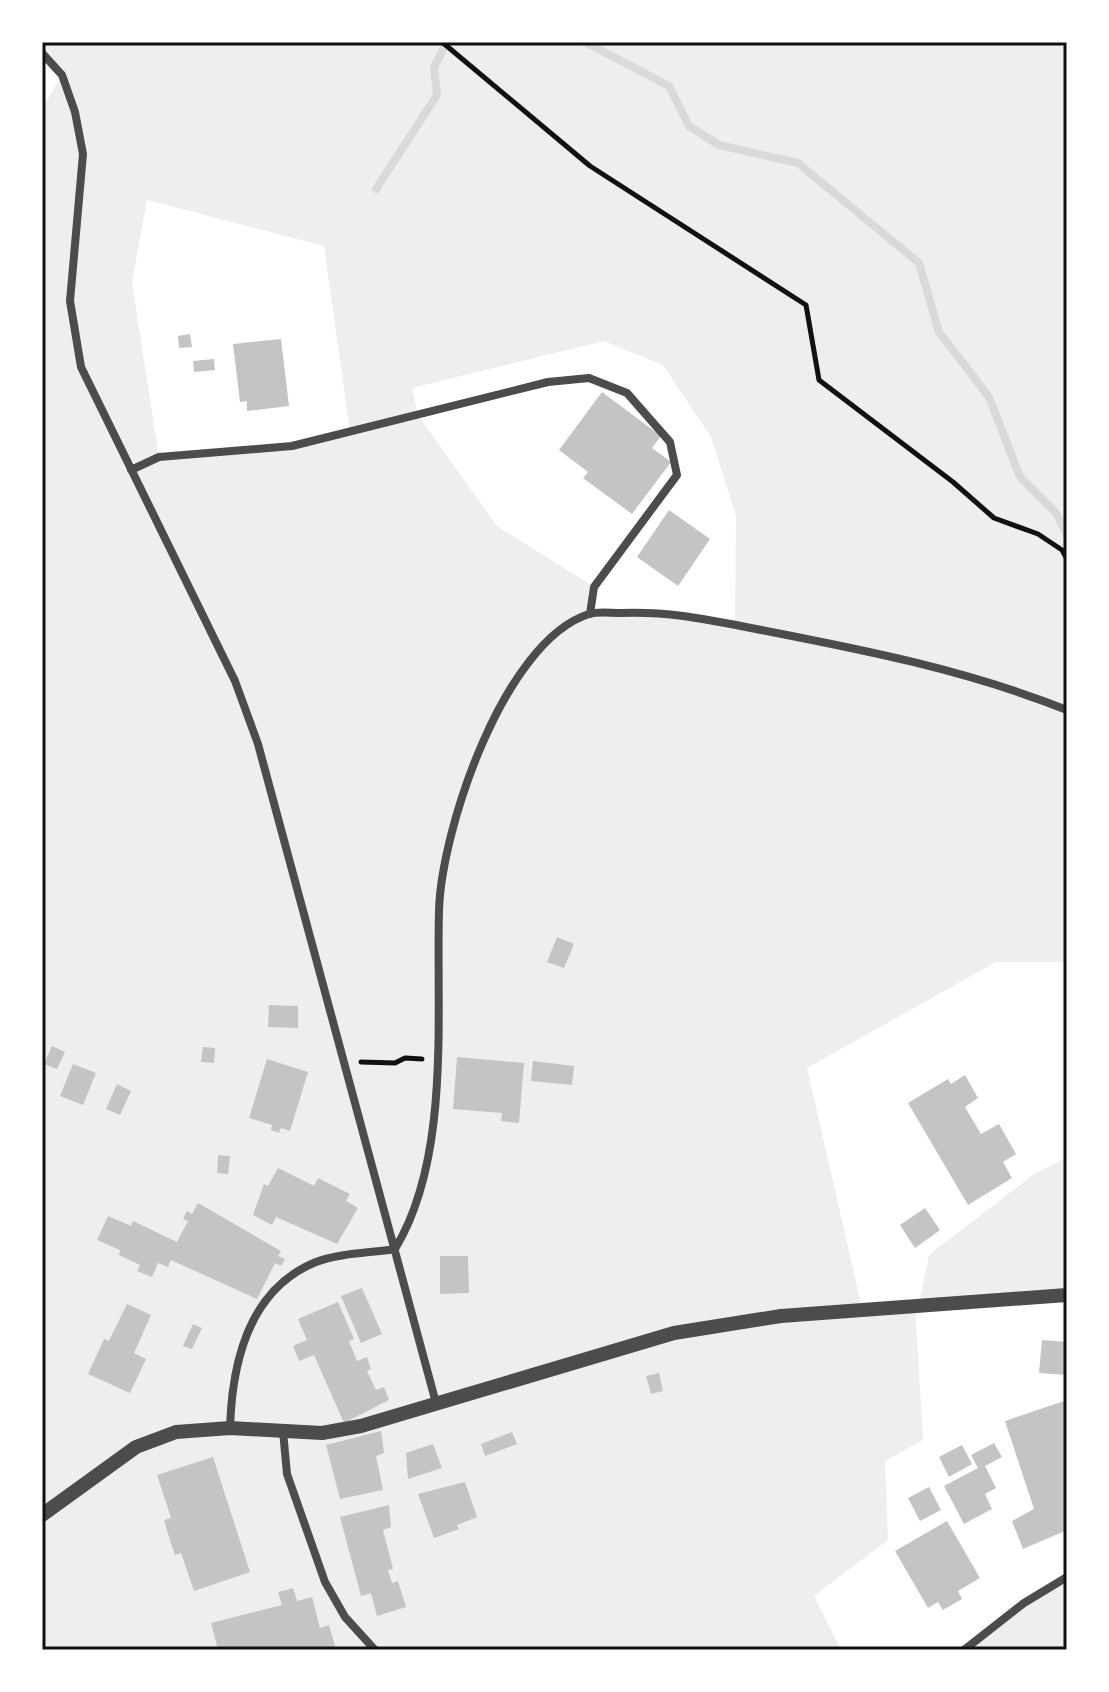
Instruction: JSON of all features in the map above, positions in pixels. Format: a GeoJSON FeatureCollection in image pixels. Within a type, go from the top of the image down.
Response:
{"type":"FeatureCollection","features":[{"type":"Feature","properties":{"kind":"street"},"geometry":{"type":"LineString","coordinates":[[42,53],[62,75],[75,112],[83,154],[70,301],[81,367],[235,681],[258,744],[436,1403]]}},
{"type":"Feature","properties":{"kind":"street"},"geometry":{"type":"LineString","coordinates":[[131,470],[159,457],[292,446],[548,382],[589,378],[627,393],[670,442],[677,475],[594,587],[590,614]]}},
{"type":"Feature","properties":{"kind":"street"},"geometry":{"type":"LineString","coordinates":[[395,1249],[415,1209],[434,1111],[439,906],[452,830],[467,775],[496,715],[536,656],[558,633],[590,614],[665,611],[923,662],[1014,689],[1067,710]]}},
{"type":"Feature","properties":{"kind":"street"},"geometry":{"type":"LineString","coordinates":[[230,1428],[232,1385],[242,1342],[288,1276],[318,1261],[395,1249]]}},
{"type":"Feature","properties":{"kind":"street"},"geometry":{"type":"LineString","coordinates":[[42,1515],[136,1447],[176,1432],[230,1428],[322,1433],[361,1426],[674,1333],[781,1316],[1067,1295]]}},
{"type":"Feature","properties":{"kind":"street"},"geometry":{"type":"LineString","coordinates":[[283,1431],[287,1474],[325,1582],[345,1617],[375,1650]]}},
{"type":"Feature","properties":{"kind":"street"},"geometry":{"type":"LineString","coordinates":[[964,1650],[1024,1603],[1067,1577]]}},
{"type":"Feature","properties":{"kind":"path"},"geometry":{"type":"LineString","coordinates":[[442,42],[590,166],[806,305],[819,380],[953,482],[994,518],[1038,534],[1062,550],[1067,559]]}},
{"type":"Feature","properties":{"kind":"path"},"geometry":{"type":"LineString","coordinates":[[344,1061],[395,1063],[405,1058],[437,1060]]}},
{"type":"Feature","properties":{"kind":"shaded area"},"geometry":{"type":"Polygon","coordinates":[[[42,42],[1067,42],[1067,962],[996,962],[807,1068],[862,1308],[915,1304],[923,1440],[885,1461],[888,1540],[814,1596],[841,1650],[42,1650],[42,109],[62,75],[42,53],[42,42]],[[147,200],[132,283],[159,457],[292,446],[350,432],[324,246],[147,200]],[[604,341],[412,388],[418,415],[497,526],[594,587],[590,614],[665,611],[735,625],[736,516],[711,437],[663,365],[604,341]]]}},
{"type":"Feature","properties":{"kind":"shaded area"},"geometry":{"type":"Polygon","coordinates":[[[1067,1157],[1067,1295],[919,1304],[929,1255],[1034,1174],[1067,1157]]]}},
{"type":"Feature","properties":{"kind":"shaded area"},"geometry":{"type":"Polygon","coordinates":[[[1067,1577],[1067,1650],[964,1650],[1067,1577]]]}},
{"type":"Feature","properties":{"kind":"building"},"geometry":{"type":"Polygon","coordinates":[[[190,334],[192,347],[179,348],[178,336],[190,334]]]}},
{"type":"Feature","properties":{"kind":"building"},"geometry":{"type":"Polygon","coordinates":[[[281,339],[289,406],[247,411],[247,401],[240,402],[233,344],[281,339]]]}},
{"type":"Feature","properties":{"kind":"building"},"geometry":{"type":"Polygon","coordinates":[[[214,359],[215,370],[194,372],[193,361],[214,359]]]}},
{"type":"Feature","properties":{"kind":"building"},"geometry":{"type":"Polygon","coordinates":[[[602,392],[661,436],[652,448],[671,462],[632,514],[583,478],[588,472],[559,450],[602,392]]]}},
{"type":"Feature","properties":{"kind":"building"},"geometry":{"type":"Polygon","coordinates":[[[669,510],[710,539],[678,586],[637,557],[669,510]]]}},
{"type":"Feature","properties":{"kind":"building"},"geometry":{"type":"Polygon","coordinates":[[[557,937],[574,944],[564,968],[547,962],[557,937]]]}},
{"type":"Feature","properties":{"kind":"building"},"geometry":{"type":"Polygon","coordinates":[[[269,1005],[298,1006],[298,1028],[268,1027],[269,1005]]]}},
{"type":"Feature","properties":{"kind":"building"},"geometry":{"type":"Polygon","coordinates":[[[52,1046],[65,1052],[57,1069],[44,1064],[52,1046]]]}},
{"type":"Feature","properties":{"kind":"building"},"geometry":{"type":"Polygon","coordinates":[[[203,1047],[215,1048],[214,1063],[201,1062],[203,1047]]]}},
{"type":"Feature","properties":{"kind":"building"},"geometry":{"type":"Polygon","coordinates":[[[457,1057],[524,1063],[519,1123],[501,1121],[502,1113],[453,1109],[457,1057]]]}},
{"type":"Feature","properties":{"kind":"building"},"geometry":{"type":"Polygon","coordinates":[[[267,1059],[308,1072],[290,1131],[281,1128],[279,1133],[271,1130],[272,1125],[249,1118],[267,1059]]]}},
{"type":"Feature","properties":{"kind":"building"},"geometry":{"type":"Polygon","coordinates":[[[533,1061],[574,1066],[572,1085],[531,1081],[533,1061]]]}},
{"type":"Feature","properties":{"kind":"building"},"geometry":{"type":"Polygon","coordinates":[[[73,1064],[96,1073],[83,1105],[60,1096],[73,1064]]]}},
{"type":"Feature","properties":{"kind":"building"},"geometry":{"type":"Polygon","coordinates":[[[965,1075],[978,1098],[965,1107],[981,1134],[999,1124],[1016,1154],[1003,1162],[1012,1178],[968,1205],[908,1103],[948,1079],[951,1084],[965,1075]]]}},
{"type":"Feature","properties":{"kind":"building"},"geometry":{"type":"Polygon","coordinates":[[[117,1084],[131,1091],[120,1115],[106,1109],[117,1084]]]}},
{"type":"Feature","properties":{"kind":"building"},"geometry":{"type":"Polygon","coordinates":[[[218,1155],[230,1156],[228,1174],[217,1173],[218,1155]]]}},
{"type":"Feature","properties":{"kind":"building"},"geometry":{"type":"Polygon","coordinates":[[[278,1168],[314,1186],[318,1178],[350,1194],[346,1201],[358,1208],[337,1244],[276,1217],[272,1225],[253,1215],[264,1184],[268,1186],[278,1168]]]}},
{"type":"Feature","properties":{"kind":"building"},"geometry":{"type":"Polygon","coordinates":[[[198,1203],[281,1251],[278,1256],[285,1259],[281,1266],[275,1263],[257,1299],[171,1260],[168,1267],[158,1263],[152,1277],[137,1271],[140,1265],[119,1255],[120,1250],[97,1240],[108,1216],[131,1226],[133,1221],[177,1242],[188,1221],[183,1219],[187,1211],[192,1214],[198,1203]]]}},
{"type":"Feature","properties":{"kind":"building"},"geometry":{"type":"Polygon","coordinates":[[[925,1208],[940,1230],[915,1248],[900,1225],[925,1208]]]}},
{"type":"Feature","properties":{"kind":"building"},"geometry":{"type":"Polygon","coordinates":[[[440,1256],[468,1256],[469,1293],[440,1294],[440,1256]]]}},
{"type":"Feature","properties":{"kind":"building"},"geometry":{"type":"Polygon","coordinates":[[[362,1288],[382,1334],[361,1343],[341,1296],[362,1288]]]}},
{"type":"Feature","properties":{"kind":"building"},"geometry":{"type":"Polygon","coordinates":[[[338,1302],[354,1339],[349,1341],[357,1361],[367,1357],[371,1369],[367,1371],[376,1390],[384,1387],[389,1400],[344,1423],[314,1355],[299,1361],[293,1346],[307,1340],[298,1319],[338,1302]]]}},
{"type":"Feature","properties":{"kind":"building"},"geometry":{"type":"Polygon","coordinates":[[[127,1304],[151,1315],[134,1353],[146,1359],[130,1393],[88,1374],[104,1339],[109,1341],[127,1304]]]}},
{"type":"Feature","properties":{"kind":"building"},"geometry":{"type":"Polygon","coordinates":[[[193,1324],[202,1328],[192,1349],[183,1346],[193,1324]]]}},
{"type":"Feature","properties":{"kind":"building"},"geometry":{"type":"Polygon","coordinates":[[[1042,1340],[1067,1342],[1067,1375],[1039,1373],[1042,1340]]]}},
{"type":"Feature","properties":{"kind":"building"},"geometry":{"type":"Polygon","coordinates":[[[659,1373],[663,1391],[651,1394],[646,1376],[659,1373]]]}},
{"type":"Feature","properties":{"kind":"building"},"geometry":{"type":"Polygon","coordinates":[[[1067,1400],[1067,1530],[1023,1549],[1012,1521],[1034,1509],[1005,1421],[1067,1400]]]}},
{"type":"Feature","properties":{"kind":"building"},"geometry":{"type":"Polygon","coordinates":[[[381,1431],[384,1453],[376,1456],[383,1490],[340,1499],[326,1445],[381,1431]]]}},
{"type":"Feature","properties":{"kind":"building"},"geometry":{"type":"Polygon","coordinates":[[[512,1432],[517,1444],[485,1456],[481,1444],[512,1432]]]}},
{"type":"Feature","properties":{"kind":"building"},"geometry":{"type":"Polygon","coordinates":[[[994,1443],[1002,1457],[985,1466],[996,1488],[985,1494],[992,1509],[964,1524],[944,1486],[978,1468],[971,1455],[994,1443]]]}},
{"type":"Feature","properties":{"kind":"building"},"geometry":{"type":"Polygon","coordinates":[[[433,1444],[442,1468],[408,1479],[406,1453],[433,1444]]]}},
{"type":"Feature","properties":{"kind":"building"},"geometry":{"type":"Polygon","coordinates":[[[962,1445],[972,1464],[949,1477],[939,1457],[962,1445]]]}},
{"type":"Feature","properties":{"kind":"building"},"geometry":{"type":"Polygon","coordinates":[[[213,1457],[250,1572],[194,1591],[181,1553],[175,1555],[169,1537],[164,1520],[171,1518],[157,1475],[213,1457]]]}},
{"type":"Feature","properties":{"kind":"building"},"geometry":{"type":"Polygon","coordinates":[[[465,1482],[477,1517],[457,1525],[459,1529],[434,1538],[418,1494],[465,1482]]]}},
{"type":"Feature","properties":{"kind":"building"},"geometry":{"type":"Polygon","coordinates":[[[929,1487],[941,1510],[920,1521],[908,1498],[929,1487]]]}},
{"type":"Feature","properties":{"kind":"building"},"geometry":{"type":"Polygon","coordinates":[[[389,1505],[391,1527],[383,1530],[393,1569],[388,1570],[392,1583],[398,1581],[406,1607],[377,1616],[371,1593],[361,1596],[340,1517],[389,1505]]]}},
{"type":"Feature","properties":{"kind":"building"},"geometry":{"type":"Polygon","coordinates":[[[947,1521],[980,1578],[958,1591],[962,1599],[943,1610],[938,1602],[928,1608],[895,1551],[947,1521]]]}},
{"type":"Feature","properties":{"kind":"building"},"geometry":{"type":"Polygon","coordinates":[[[293,1588],[297,1601],[312,1597],[320,1628],[329,1625],[336,1649],[218,1650],[211,1623],[282,1605],[278,1592],[293,1588]]]}},
{"type":"Feature","properties":{"kind":"waterway"},"geometry":{"type":"LineString","coordinates":[[376,189],[437,95],[434,67],[447,42]]}},
{"type":"Feature","properties":{"kind":"waterway"},"geometry":{"type":"LineString","coordinates":[[585,42],[669,86],[689,126],[719,145],[798,163],[919,263],[939,332],[989,397],[1020,477],[1056,513],[1067,535]]}}]}
